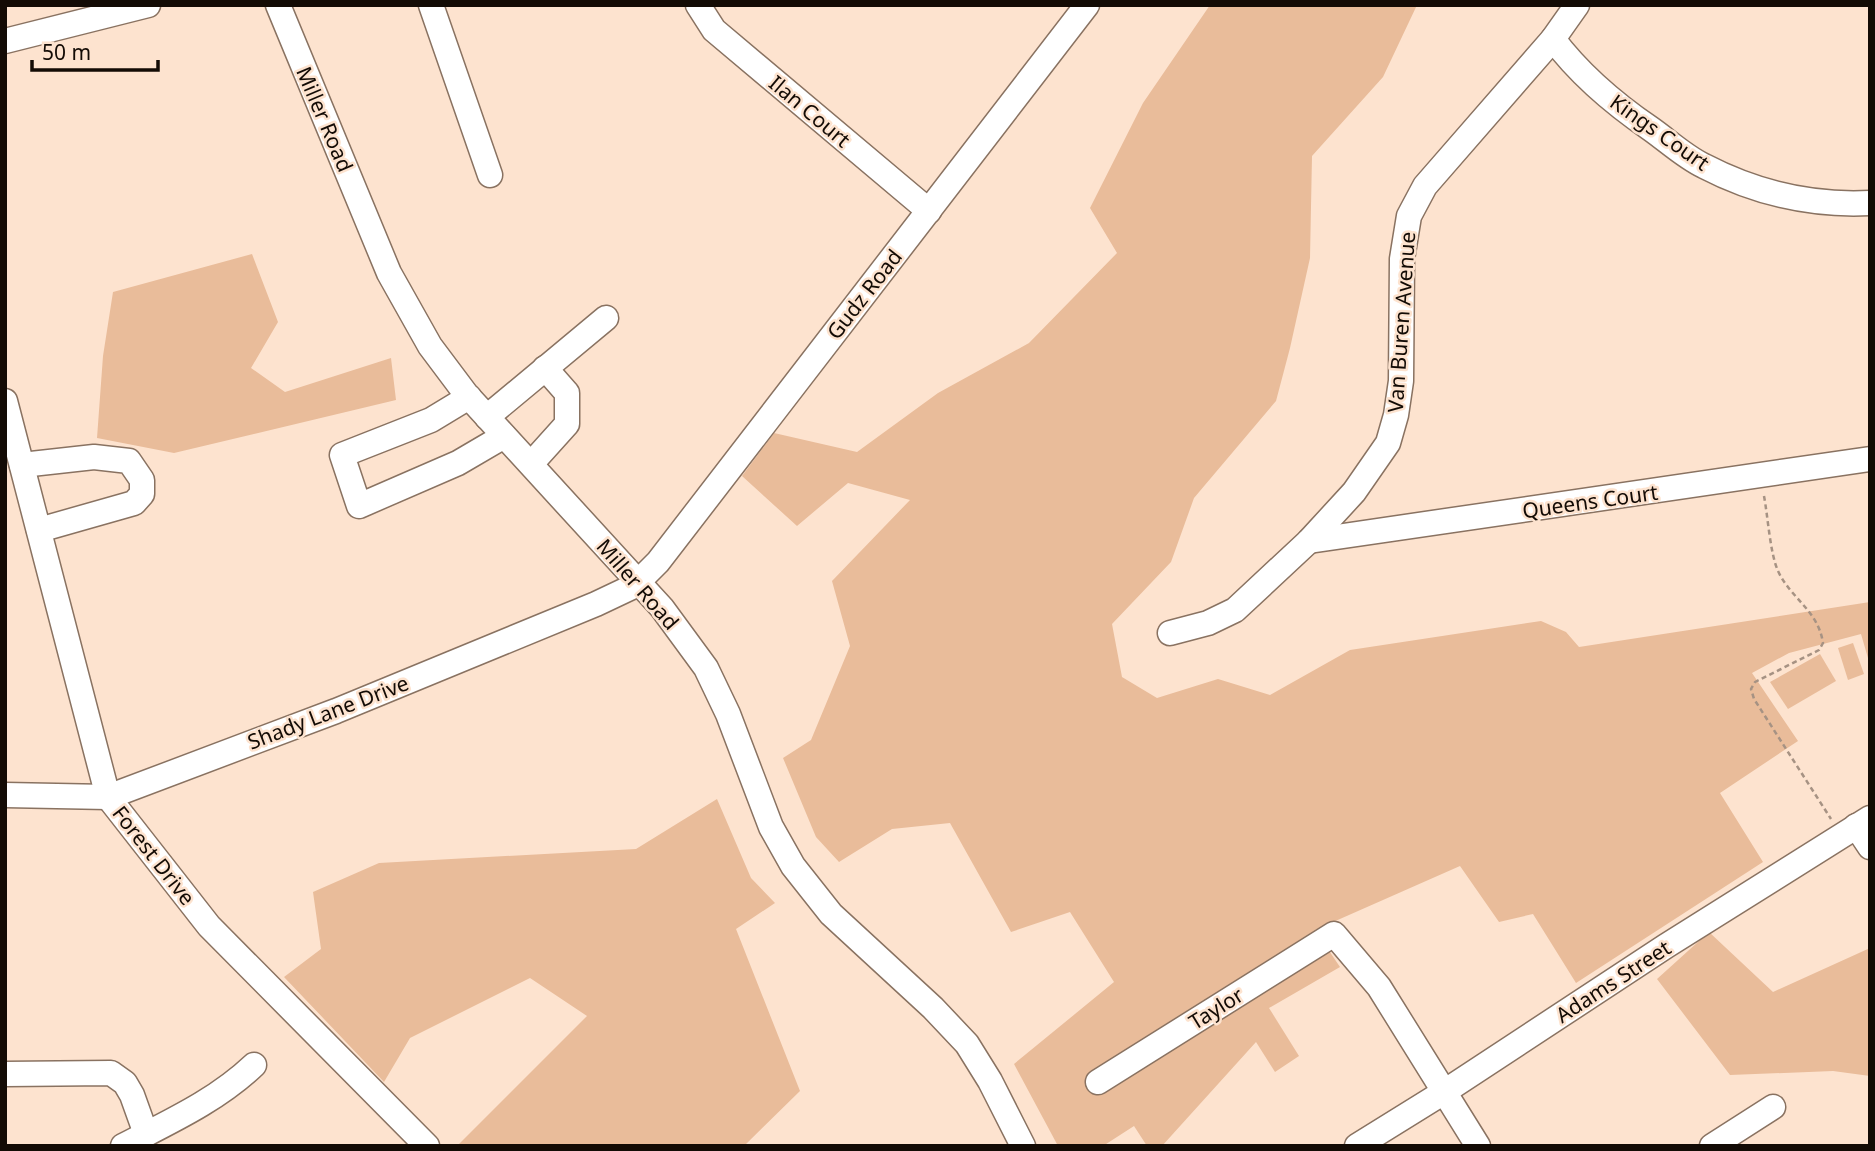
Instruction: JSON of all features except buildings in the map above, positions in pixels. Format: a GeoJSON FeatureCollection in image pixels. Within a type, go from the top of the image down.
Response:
{"type":"FeatureCollection","features":[{"type":"Feature","properties":{"kind":"street"},"geometry":{"type":"LineString","coordinates":[[5,41],[148,5]]}},
{"type":"Feature","properties":{"kind":"street","name":"Miller Road"},"geometry":{"type":"LineString","coordinates":[[278,5],[389,273],[430,346],[469,397],[662,608],[706,668],[728,714],[771,827],[793,866],[831,914],[933,1008],[967,1044],[990,1080],[1023,1146]]}},
{"type":"Feature","properties":{"kind":"street"},"geometry":{"type":"LineString","coordinates":[[431,5],[490,175]]}},
{"type":"Feature","properties":{"kind":"street","name":"Ilan Court"},"geometry":{"type":"LineString","coordinates":[[698,5],[714,30],[929,211]]}},
{"type":"Feature","properties":{"kind":"street","name":"Gudz Road"},"geometry":{"type":"LineString","coordinates":[[639,581],[658,562],[1087,5]]}},
{"type":"Feature","properties":{"kind":"street","name":"Van Buren Avenue"},"geometry":{"type":"LineString","coordinates":[[1170,634],[1208,623],[1235,610],[1310,541],[1354,492],[1388,443],[1401,381],[1402,258],[1409,216],[1425,186],[1553,39],[1577,5]]}},
{"type":"Feature","properties":{"kind":"street","name":"Kings Court"},"geometry":{"type":"LineString","coordinates":[[1553,39],[1574,67],[1618,107],[1702,166],[1769,193],[1809,202],[1870,203]]}},
{"type":"Feature","properties":{"kind":"street"},"geometry":{"type":"LineString","coordinates":[[487,417],[606,318]]}},
{"type":"Feature","properties":{"kind":"street"},"geometry":{"type":"LineString","coordinates":[[531,464],[567,424],[567,393],[545,368]]}},
{"type":"Feature","properties":{"kind":"street"},"geometry":{"type":"LineString","coordinates":[[469,397],[431,421],[342,455],[359,506],[458,463],[505,436]]}},
{"type":"Feature","properties":{"kind":"street","name":"Forest Drive"},"geometry":{"type":"LineString","coordinates":[[5,401],[108,797],[209,926],[427,1146]]}},
{"type":"Feature","properties":{"kind":"street"},"geometry":{"type":"LineString","coordinates":[[22,465],[94,457],[129,461],[142,480],[142,494],[134,503],[39,530]]}},
{"type":"Feature","properties":{"kind":"street","name":"Queens Court"},"geometry":{"type":"LineString","coordinates":[[1310,541],[1870,459]]}},
{"type":"Feature","properties":{"kind":"street","name":"Shady Lane Drive"},"geometry":{"type":"LineString","coordinates":[[5,795],[108,797],[336,711],[596,604],[639,581]]}},
{"type":"Feature","properties":{"kind":"street"},"geometry":{"type":"LineString","coordinates":[[1856,827],[1870,847]]}},
{"type":"Feature","properties":{"kind":"street","name":"Adams Street"},"geometry":{"type":"LineString","coordinates":[[1357,1146],[1856,827]]}},
{"type":"Feature","properties":{"kind":"street","name":"Taylor"},"geometry":{"type":"LineString","coordinates":[[1098,1082],[1334,934],[1379,987],[1444,1092]]}},
{"type":"Feature","properties":{"kind":"street"},"geometry":{"type":"LineString","coordinates":[[123,1146],[200,1106],[237,1081],[254,1065]]}},
{"type":"Feature","properties":{"kind":"street"},"geometry":{"type":"LineString","coordinates":[[5,1074],[111,1073],[125,1083],[132,1095],[146,1134]]}},
{"type":"Feature","properties":{"kind":"street"},"geometry":{"type":"LineString","coordinates":[[1444,1092],[1478,1146]]}},
{"type":"Feature","properties":{"kind":"street"},"geometry":{"type":"LineString","coordinates":[[1712,1146],[1773,1107]]}},
{"type":"Feature","properties":{"kind":"path"},"geometry":{"type":"LineString","coordinates":[[1760,476],[1778,569],[1789,588],[1803,602],[1821,628],[1824,643],[1819,650],[1755,682],[1751,689],[1754,699],[1856,827]]}},
{"type":"Feature","properties":{"kind":"shaded area"},"geometry":{"type":"Polygon","coordinates":[[[1210,5],[1417,5],[1383,77],[1312,156],[1310,258],[1276,401],[1194,498],[1171,562],[1112,624],[1122,677],[1157,698],[1218,679],[1270,695],[1350,650],[1541,621],[1566,632],[1579,647],[1870,602],[1870,665],[1861,634],[1789,653],[1752,673],[1798,741],[1720,793],[1763,862],[1576,983],[1533,914],[1499,922],[1460,866],[1315,930],[1340,967],[1269,1008],[1299,1056],[1275,1072],[1256,1042],[1162,1146],[1147,1146],[1134,1126],[1103,1146],[1058,1146],[1014,1064],[1114,982],[1070,912],[1011,932],[950,823],[892,829],[839,862],[816,837],[783,758],[811,740],[850,646],[832,581],[910,500],[848,483],[797,526],[742,476],[774,433],[857,452],[938,393],[1029,343],[1117,253],[1090,208],[1143,103],[1210,5]]]}},
{"type":"Feature","properties":{"kind":"shaded area"},"geometry":{"type":"Polygon","coordinates":[[[252,254],[278,322],[251,368],[285,392],[391,358],[396,400],[174,453],[97,438],[103,356],[113,292],[252,254]]]}},
{"type":"Feature","properties":{"kind":"shaded area"},"geometry":{"type":"Polygon","coordinates":[[[1853,643],[1864,674],[1848,680],[1838,648],[1853,643]]]}},
{"type":"Feature","properties":{"kind":"shaded area"},"geometry":{"type":"Polygon","coordinates":[[[1820,654],[1836,681],[1788,709],[1770,682],[1820,654]]]}},
{"type":"Feature","properties":{"kind":"shaded area"},"geometry":{"type":"Polygon","coordinates":[[[717,799],[751,878],[775,903],[736,929],[800,1091],[744,1146],[457,1146],[587,1016],[530,978],[410,1038],[384,1082],[284,977],[321,949],[313,892],[379,863],[636,849],[717,799]]]}},
{"type":"Feature","properties":{"kind":"shaded area"},"geometry":{"type":"Polygon","coordinates":[[[1709,932],[1773,992],[1870,948],[1870,1076],[1833,1071],[1730,1075],[1657,979],[1709,932]]]}}]}
